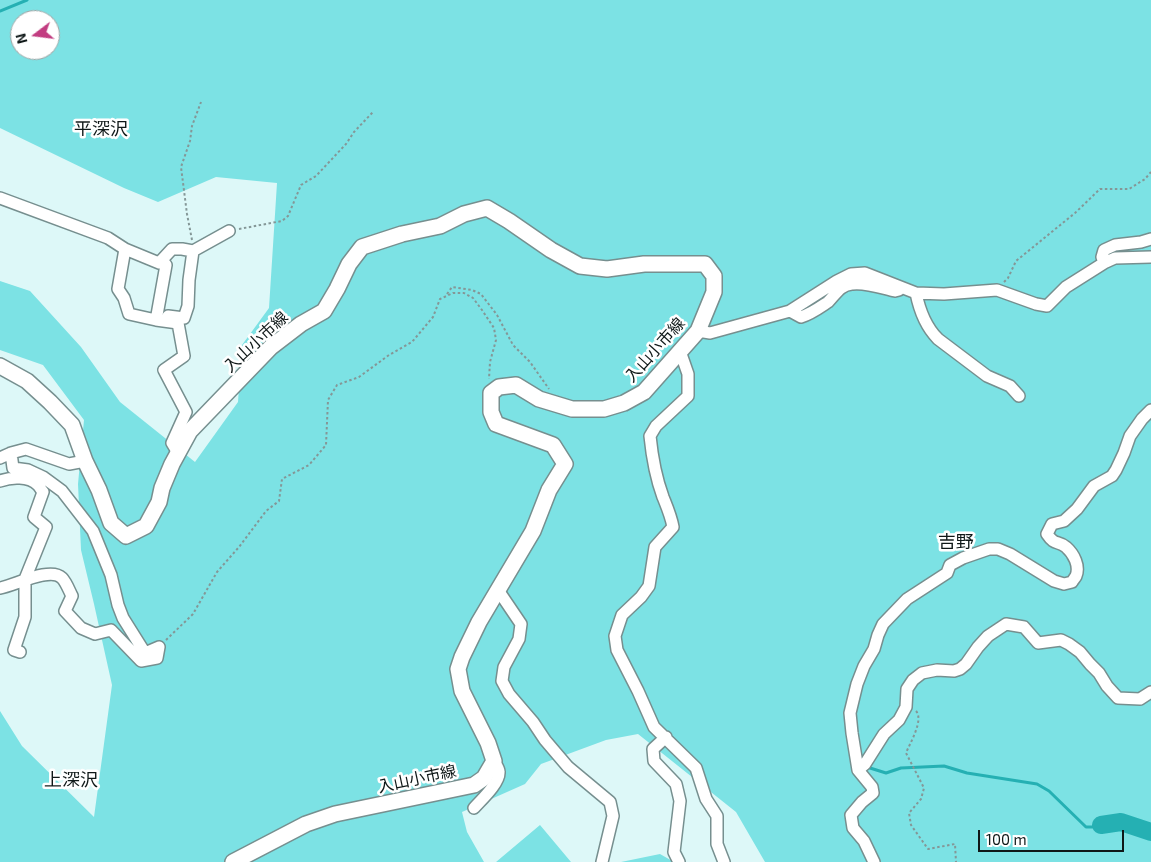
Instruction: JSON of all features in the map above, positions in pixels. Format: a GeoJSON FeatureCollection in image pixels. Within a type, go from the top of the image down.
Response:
{"type":"FeatureCollection","features":[{"type":"Feature","properties":{"kind":"main road","name":"入山小市線"},"geometry":{"type":"LineString","coordinates":[[0,366],[27,381],[72,425],[111,523],[126,536],[146,526],[159,502],[162,488],[172,464],[190,431],[271,348],[301,324],[324,311],[349,264],[362,247],[402,234],[440,226],[464,214],[487,208],[551,250],[580,266],[607,269],[644,264],[705,264],[714,276],[714,292],[698,331],[644,392],[624,403],[604,409],[572,409],[539,399],[516,385],[499,387]]}},
{"type":"Feature","properties":{"kind":"main road"},"geometry":{"type":"LineString","coordinates":[[494,761],[488,743],[462,691],[458,669],[479,622],[533,532],[550,490],[565,464],[553,445],[496,424],[491,412],[492,393],[499,387]]}},
{"type":"Feature","properties":{"kind":"main road","name":"入山小市線"},"geometry":{"type":"LineString","coordinates":[[234,862],[306,824],[335,814],[474,785],[484,778],[494,761]]}},
{"type":"Feature","properties":{"kind":"street"},"geometry":{"type":"LineString","coordinates":[[0,198],[108,238],[125,249],[159,263],[172,249],[193,252],[229,231]]}},
{"type":"Feature","properties":{"kind":"street"},"geometry":{"type":"LineString","coordinates":[[1104,263],[1102,257],[1104,250],[1116,245],[1151,239]]}},
{"type":"Feature","properties":{"kind":"street"},"geometry":{"type":"LineString","coordinates":[[125,249],[118,289],[124,298],[129,314],[178,323],[184,356],[164,370],[186,412],[172,443],[178,453]]}},
{"type":"Feature","properties":{"kind":"street"},"geometry":{"type":"LineString","coordinates":[[156,318],[184,318],[188,306],[193,252]]}},
{"type":"Feature","properties":{"kind":"street"},"geometry":{"type":"LineString","coordinates":[[698,331],[710,333],[790,311],[837,280],[851,274],[865,273],[916,293],[944,294],[997,290],[1047,306],[1066,287],[1104,263],[1115,258],[1151,257]]}},
{"type":"Feature","properties":{"kind":"street"},"geometry":{"type":"LineString","coordinates":[[156,318],[166,265],[162,260]]}},
{"type":"Feature","properties":{"kind":"street"},"geometry":{"type":"LineString","coordinates":[[916,293],[918,303],[932,333],[987,376],[1010,386],[1019,396]]}},
{"type":"Feature","properties":{"kind":"street"},"geometry":{"type":"LineString","coordinates":[[680,351],[688,374],[688,396],[656,426],[650,436],[654,463],[673,527],[655,547],[648,586],[641,597],[622,616],[614,636],[617,650],[654,727],[696,768],[706,799],[717,816],[716,844],[724,862]]}},
{"type":"Feature","properties":{"kind":"street"},"geometry":{"type":"LineString","coordinates":[[874,862],[864,841],[853,828],[851,815],[873,793],[872,787],[858,770],[850,713],[857,684],[864,666],[874,649],[883,624],[907,599],[947,573],[950,565],[989,549],[998,549],[1010,554],[1054,581],[1064,584],[1072,582],[1077,575],[1078,566],[1073,554],[1065,546],[1052,541],[1048,534],[1052,524],[1064,521],[1077,509],[1094,486],[1112,476],[1130,436],[1151,410]]}},
{"type":"Feature","properties":{"kind":"street"},"geometry":{"type":"LineString","coordinates":[[0,458],[11,453],[26,450],[69,464],[85,461]]}},
{"type":"Feature","properties":{"kind":"street"},"geometry":{"type":"LineString","coordinates":[[11,453],[13,468],[28,470],[44,477],[62,491],[93,531],[111,576],[123,618],[145,653],[159,647]]}},
{"type":"Feature","properties":{"kind":"street"},"geometry":{"type":"LineString","coordinates":[[0,481],[21,478],[37,484],[42,492],[34,517],[46,527],[25,579],[25,617],[14,650],[20,652]]}},
{"type":"Feature","properties":{"kind":"street"},"geometry":{"type":"LineString","coordinates":[[0,588],[8,587],[25,579],[54,573],[62,577],[72,596],[65,611],[81,628],[95,634],[111,630],[141,661],[157,658],[159,647]]}},
{"type":"Feature","properties":{"kind":"street"},"geometry":{"type":"LineString","coordinates":[[498,590],[521,624],[519,639],[504,667],[502,681],[509,694],[568,767],[610,802],[613,816],[602,862]]}},
{"type":"Feature","properties":{"kind":"street"},"geometry":{"type":"LineString","coordinates":[[858,770],[866,764],[884,734],[900,720],[906,707],[906,689],[913,680],[922,673],[960,669],[988,636],[1006,624],[1024,627],[1038,643],[1061,640],[1069,644],[1080,652],[1118,698],[1140,699],[1151,692]]}},
{"type":"Feature","properties":{"kind":"street"},"geometry":{"type":"LineString","coordinates":[[666,737],[653,748],[654,761],[676,784],[680,801],[674,852],[679,862]]}},
{"type":"Feature","properties":{"kind":"street"},"geometry":{"type":"LineString","coordinates":[[474,808],[490,790],[499,776],[499,770],[494,761]]}},
{"type":"Feature","properties":{"kind":"path"},"geometry":{"type":"LineString","coordinates":[[193,252],[192,234],[187,214],[181,167],[190,141],[192,126],[201,102]]}},
{"type":"Feature","properties":{"kind":"path"},"geometry":{"type":"LineString","coordinates":[[229,231],[282,221],[288,216],[301,185],[316,176],[373,112]]}},
{"type":"Feature","properties":{"kind":"path"},"geometry":{"type":"LineString","coordinates":[[990,290],[991,286],[1008,278],[1016,261],[1075,214],[1100,189],[1129,189],[1145,179],[1151,172]]}},
{"type":"Feature","properties":{"kind":"path"},"geometry":{"type":"LineString","coordinates":[[446,296],[452,287],[472,290],[481,294],[497,315],[514,345],[530,362],[550,390]]}},
{"type":"Feature","properties":{"kind":"path"},"geometry":{"type":"LineString","coordinates":[[159,647],[193,614],[217,572],[266,511],[279,501],[282,479],[309,465],[326,445],[328,400],[337,385],[359,377],[388,355],[412,342],[434,317],[440,299],[453,293],[464,293],[473,298],[482,310],[494,328],[496,340],[490,362],[489,379],[491,385],[499,387]]}},
{"type":"Feature","properties":{"kind":"path"},"geometry":{"type":"LineString","coordinates":[[906,707],[914,708],[919,714],[918,724],[906,753],[924,788],[921,799],[909,813],[911,825],[928,849],[954,844],[956,862]]}},
{"type":"Feature","properties":{"kind":"shaded area"},"geometry":{"type":"Polygon","coordinates":[[[0,0],[1151,0],[1151,862],[765,862],[736,812],[638,734],[606,740],[541,764],[525,784],[462,812],[467,832],[484,862],[0,862],[0,711],[22,746],[94,817],[112,685],[81,550],[78,484],[84,420],[43,365],[0,350],[0,281],[30,291],[81,347],[120,402],[195,462],[238,402],[242,345],[269,308],[277,183],[216,177],[158,202],[124,188],[0,128],[0,0]]]}},
{"type":"Feature","properties":{"kind":"shaded area"},"geometry":{"type":"Polygon","coordinates":[[[540,825],[571,862],[496,862],[540,825]]]}},
{"type":"Feature","properties":{"kind":"shaded area"},"geometry":{"type":"Polygon","coordinates":[[[660,854],[674,862],[621,862],[660,854]]]}},
{"type":"Feature","properties":{"kind":"waterway"},"geometry":{"type":"LineString","coordinates":[[0,11],[27,0]]}},
{"type":"Feature","properties":{"kind":"waterway"},"geometry":{"type":"LineString","coordinates":[[870,768],[886,773],[901,768],[944,766],[967,773],[1037,784],[1049,791],[1086,827],[1101,825]]}},
{"type":"Feature","properties":{"kind":"waterway"},"geometry":{"type":"LineString","coordinates":[[1101,825],[1121,822],[1151,832]]}},
{"type":"Feature","properties":{"kind":"district","name":"平深沢"},"geometry":{"type":"Point","coordinates":[101,129]}},
{"type":"Feature","properties":{"kind":"district","name":"吉野"},"geometry":{"type":"Point","coordinates":[956,542]}},
{"type":"Feature","properties":{"kind":"district","name":"上深沢"},"geometry":{"type":"Point","coordinates":[71,780]}}]}
